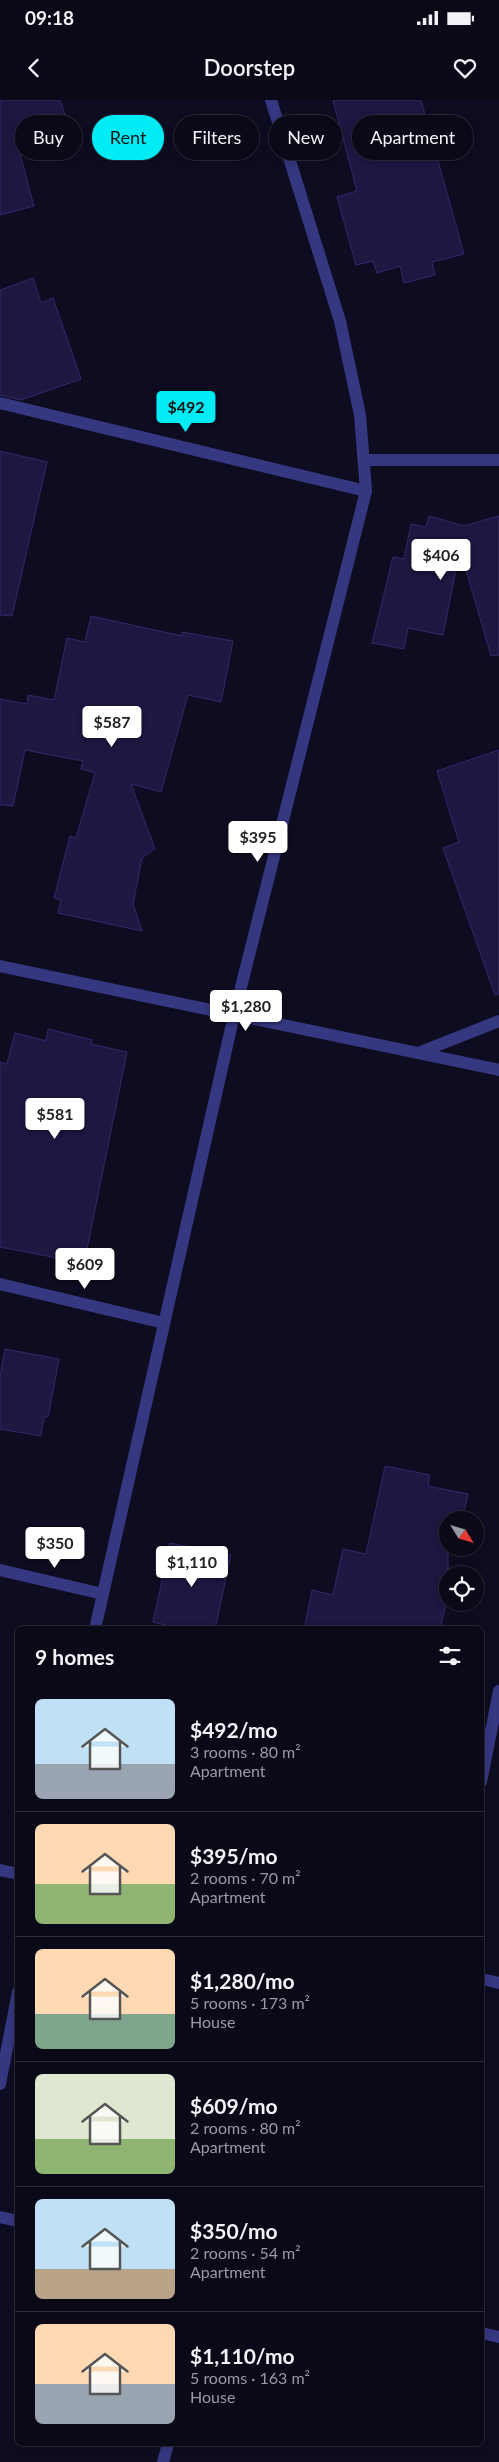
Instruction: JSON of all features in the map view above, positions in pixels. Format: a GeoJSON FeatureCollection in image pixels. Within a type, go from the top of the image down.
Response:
{"type":"FeatureCollection","features":[{"type":"Feature","properties":{"kind":"street"},"geometry":{"type":"LineString","coordinates":[[97,1626],[234,1016],[366,491],[360,415],[340,321],[271,100]]}},
{"type":"Feature","properties":{"kind":"street"},"geometry":{"type":"LineString","coordinates":[[0,403],[366,491]]}},
{"type":"Feature","properties":{"kind":"street"},"geometry":{"type":"LineString","coordinates":[[364,460],[499,460]]}},
{"type":"Feature","properties":{"kind":"street"},"geometry":{"type":"LineString","coordinates":[[0,966],[499,1070]]}},
{"type":"Feature","properties":{"kind":"street"},"geometry":{"type":"LineString","coordinates":[[418,1053],[499,1021]]}},
{"type":"Feature","properties":{"kind":"street"},"geometry":{"type":"LineString","coordinates":[[0,1284],[164,1323]]}},
{"type":"Feature","properties":{"kind":"street"},"geometry":{"type":"LineString","coordinates":[[0,1570],[103,1594]]}},
{"type":"Feature","properties":{"kind":"street"},"geometry":{"type":"LineString","coordinates":[[484,1767],[499,1691]]}},
{"type":"Feature","properties":{"kind":"street"},"geometry":{"type":"LineString","coordinates":[[0,1870],[15,1873]]}},
{"type":"Feature","properties":{"kind":"street"},"geometry":{"type":"LineString","coordinates":[[484,1980],[499,1983]]}},
{"type":"Feature","properties":{"kind":"street"},"geometry":{"type":"LineString","coordinates":[[0,2084],[15,2007]]}},
{"type":"Feature","properties":{"kind":"street"},"geometry":{"type":"LineString","coordinates":[[0,2217],[15,2220]]}},
{"type":"Feature","properties":{"kind":"street"},"geometry":{"type":"LineString","coordinates":[[484,2334],[499,2337]]}},
{"type":"Feature","properties":{"kind":"street"},"geometry":{"type":"LineString","coordinates":[[163,2462],[167,2446]]}},
{"type":"Feature","properties":{"kind":"building"},"geometry":{"type":"Polygon","coordinates":[[[0,100],[60,100],[65,115],[15,115],[15,160],[22,160],[34,206],[0,215],[0,100]]]}},
{"type":"Feature","properties":{"kind":"building"},"geometry":{"type":"Polygon","coordinates":[[[333,100],[421,100],[425,115],[352,115],[352,160],[438,160],[464,254],[432,262],[435,275],[404,283],[400,266],[377,273],[373,261],[356,265],[337,197],[357,191],[342,134],[342,115],[337,115],[333,100]]]}},
{"type":"Feature","properties":{"kind":"building"},"geometry":{"type":"Polygon","coordinates":[[[33,278],[41,303],[53,298],[81,379],[21,400],[0,395],[0,290],[33,278]]]}},
{"type":"Feature","properties":{"kind":"building"},"geometry":{"type":"Polygon","coordinates":[[[0,451],[47,462],[12,616],[0,615],[0,451]]]}},
{"type":"Feature","properties":{"kind":"building"},"geometry":{"type":"Polygon","coordinates":[[[429,516],[464,526],[499,516],[499,655],[491,656],[460,549],[443,635],[408,628],[404,649],[372,643],[393,557],[404,559],[411,524],[426,527],[429,516]]]}},
{"type":"Feature","properties":{"kind":"building"},"geometry":{"type":"Polygon","coordinates":[[[91,616],[182,636],[182,632],[233,641],[221,702],[188,695],[161,792],[131,784],[155,849],[142,858],[133,904],[142,931],[58,913],[61,900],[54,898],[70,836],[76,838],[95,773],[81,769],[83,761],[25,750],[13,806],[0,805],[0,699],[27,704],[28,695],[54,700],[67,638],[85,642],[91,616]]]}},
{"type":"Feature","properties":{"kind":"building"},"geometry":{"type":"Polygon","coordinates":[[[499,750],[499,994],[495,995],[443,848],[459,842],[437,771],[499,750]]]}},
{"type":"Feature","properties":{"kind":"building"},"geometry":{"type":"Polygon","coordinates":[[[48,1029],[92,1040],[91,1044],[127,1052],[86,1254],[75,1252],[73,1261],[0,1247],[0,1062],[7,1064],[15,1033],[46,1041],[48,1029]]]}},
{"type":"Feature","properties":{"kind":"building"},"geometry":{"type":"Polygon","coordinates":[[[5,1349],[59,1359],[48,1417],[44,1417],[41,1436],[0,1429],[0,1376],[5,1349]]]}},
{"type":"Feature","properties":{"kind":"building"},"geometry":{"type":"Polygon","coordinates":[[[385,1466],[430,1475],[428,1486],[468,1494],[464,1511],[439,1511],[439,1556],[448,1556],[448,1566],[439,1566],[439,1611],[444,1611],[441,1626],[305,1626],[312,1590],[333,1595],[343,1549],[366,1554],[385,1466]]]}},
{"type":"Feature","properties":{"kind":"building"},"geometry":{"type":"Polygon","coordinates":[[[170,1543],[231,1555],[216,1626],[171,1626],[153,1622],[170,1543]]]}}]}
